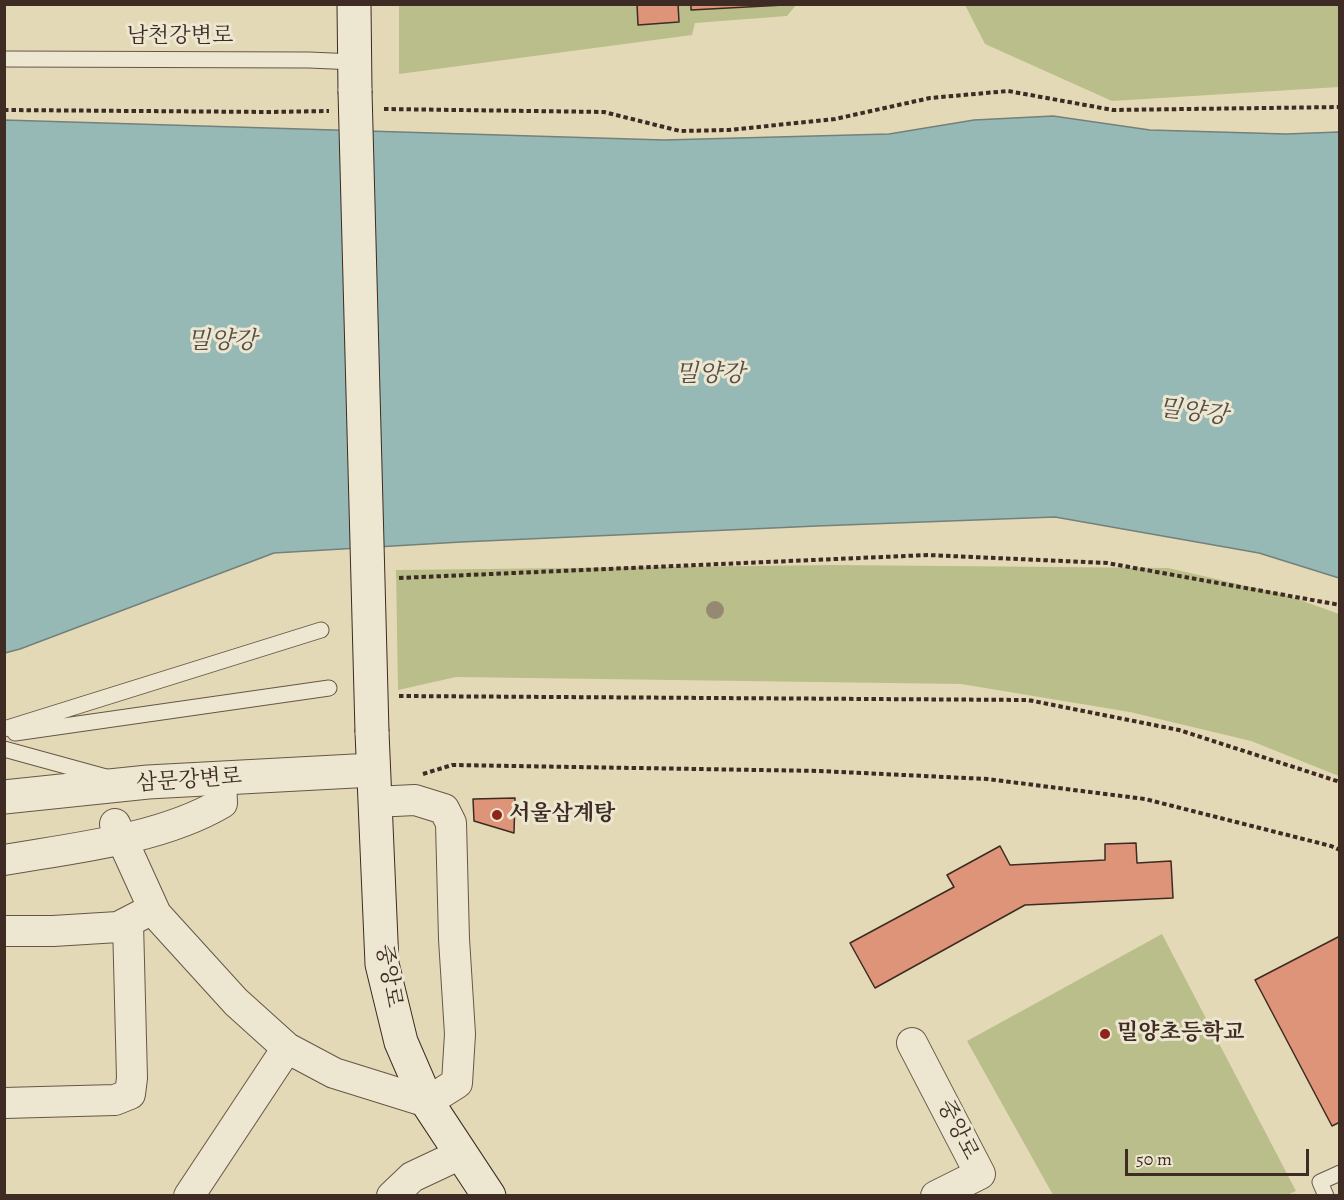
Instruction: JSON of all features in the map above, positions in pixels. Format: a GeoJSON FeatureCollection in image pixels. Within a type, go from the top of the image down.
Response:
{"type":"FeatureCollection","features":[{"type":"Feature","properties":{"kind":"main road"},"geometry":{"type":"LineString","coordinates":[[349,88],[354,4]]}},
{"type":"Feature","properties":{"kind":"main road","name":"중앙로"},"geometry":{"type":"LineString","coordinates":[[349,88],[382,964],[401,1042],[427,1102],[489,1196]]}},
{"type":"Feature","properties":{"kind":"main road","name":"삼문강변로"},"geometry":{"type":"LineString","coordinates":[[4,797],[134,784],[221,779],[374,786]]}},
{"type":"Feature","properties":{"kind":"street"},"geometry":{"type":"LineString","coordinates":[[4,860],[203,814],[222,803],[221,779]]}},
{"type":"Feature","properties":{"kind":"street"},"geometry":{"type":"LineString","coordinates":[[118,832],[156,914],[236,1002],[287,1048],[334,1073],[427,1102],[457,1083],[460,1034],[454,939],[451,823],[444,809],[374,786]]}},
{"type":"Feature","properties":{"kind":"street"},"geometry":{"type":"LineString","coordinates":[[4,931],[117,927],[153,908]]}},
{"type":"Feature","properties":{"kind":"street"},"geometry":{"type":"LineString","coordinates":[[4,1103],[115,1100],[130,1094],[132,1078],[128,923]]}},
{"type":"Feature","properties":{"kind":"street","name":"중앙로"},"geometry":{"type":"LineString","coordinates":[[912,1042],[980,1174],[936,1196]]}},
{"type":"Feature","properties":{"kind":"street"},"geometry":{"type":"LineString","coordinates":[[189,1196],[287,1048]]}},
{"type":"Feature","properties":{"kind":"street"},"geometry":{"type":"LineString","coordinates":[[392,1196],[412,1177],[461,1154]]}},
{"type":"Feature","properties":{"kind":"lane","name":"남천강변로"},"geometry":{"type":"LineString","coordinates":[[4,59],[309,60],[349,88]]}},
{"type":"Feature","properties":{"kind":"lane"},"geometry":{"type":"LineString","coordinates":[[4,729],[321,630]]}},
{"type":"Feature","properties":{"kind":"lane"},"geometry":{"type":"LineString","coordinates":[[4,735],[329,688]]}},
{"type":"Feature","properties":{"kind":"lane"},"geometry":{"type":"LineString","coordinates":[[4,749],[134,784]]}},
{"type":"Feature","properties":{"kind":"lane"},"geometry":{"type":"LineString","coordinates":[[1326,1196],[1320,1182],[1340,1173]]}},
{"type":"Feature","properties":{"kind":"path"},"geometry":{"type":"LineString","coordinates":[[4,110],[271,112],[349,88]]}},
{"type":"Feature","properties":{"kind":"path"},"geometry":{"type":"LineString","coordinates":[[381,109],[604,112],[680,131],[729,130],[835,119],[930,98],[1008,91],[1113,110],[1340,107]]}},
{"type":"Feature","properties":{"kind":"path"},"geometry":{"type":"LineString","coordinates":[[399,578],[928,555],[1107,563],[1340,605]]}},
{"type":"Feature","properties":{"kind":"path"},"geometry":{"type":"LineString","coordinates":[[389,694],[1028,700],[1179,730],[1340,782]]}},
{"type":"Feature","properties":{"kind":"path"},"geometry":{"type":"LineString","coordinates":[[418,776],[452,765],[820,771],[987,779],[1144,799],[1340,850]]}},
{"type":"Feature","properties":{"kind":"green space"},"geometry":{"type":"Polygon","coordinates":[[[399,5],[796,5],[787,16],[695,23],[692,35],[399,74],[399,5]]]}},
{"type":"Feature","properties":{"kind":"green space"},"geometry":{"type":"Polygon","coordinates":[[[965,5],[1339,5],[1339,87],[1112,101],[985,44],[965,5]]]}},
{"type":"Feature","properties":{"kind":"green space"},"geometry":{"type":"Polygon","coordinates":[[[834,565],[1168,568],[1286,595],[1339,614],[1339,776],[1251,741],[1130,712],[961,684],[456,677],[398,690],[396,570],[834,565]]]}},
{"type":"Feature","properties":{"kind":"green space"},"geometry":{"type":"Polygon","coordinates":[[[1162,934],[1296,1191],[1287,1195],[1053,1195],[967,1041],[1162,934]]]}},
{"type":"Feature","properties":{"kind":"water","name":"밀양강"},"geometry":{"type":"Polygon","coordinates":[[[1053,116],[1150,130],[1286,134],[1339,132],[1339,578],[1259,553],[1055,517],[461,542],[274,553],[5,653],[4,120],[664,140],[889,134],[974,120],[1053,116]]]}},
{"type":"Feature","properties":{"kind":"building"},"geometry":{"type":"Polygon","coordinates":[[[637,4],[678,4],[679,22],[638,25],[637,4]]]}},
{"type":"Feature","properties":{"kind":"building"},"geometry":{"type":"Polygon","coordinates":[[[691,4],[784,4],[784,5],[691,10],[691,4]]]}},
{"type":"Feature","properties":{"kind":"building"},"geometry":{"type":"Polygon","coordinates":[[[515,798],[514,833],[474,821],[473,799],[515,798]]]}},
{"type":"Feature","properties":{"kind":"building"},"geometry":{"type":"Polygon","coordinates":[[[1136,843],[1137,863],[1171,861],[1173,898],[1025,905],[875,988],[850,943],[954,887],[947,875],[1000,846],[1010,865],[1105,860],[1105,844],[1136,843]]]}},
{"type":"Feature","properties":{"kind":"building"},"geometry":{"type":"Polygon","coordinates":[[[1340,936],[1340,1122],[1332,1126],[1255,980],[1340,936]]]}},
{"type":"Feature","properties":{"kind":"place","name":"서울삼계탕"},"geometry":{"type":"Point","coordinates":[497,815]}},
{"type":"Feature","properties":{"kind":"place","name":"밀양초등학교"},"geometry":{"type":"Point","coordinates":[1105,1034]}}]}
